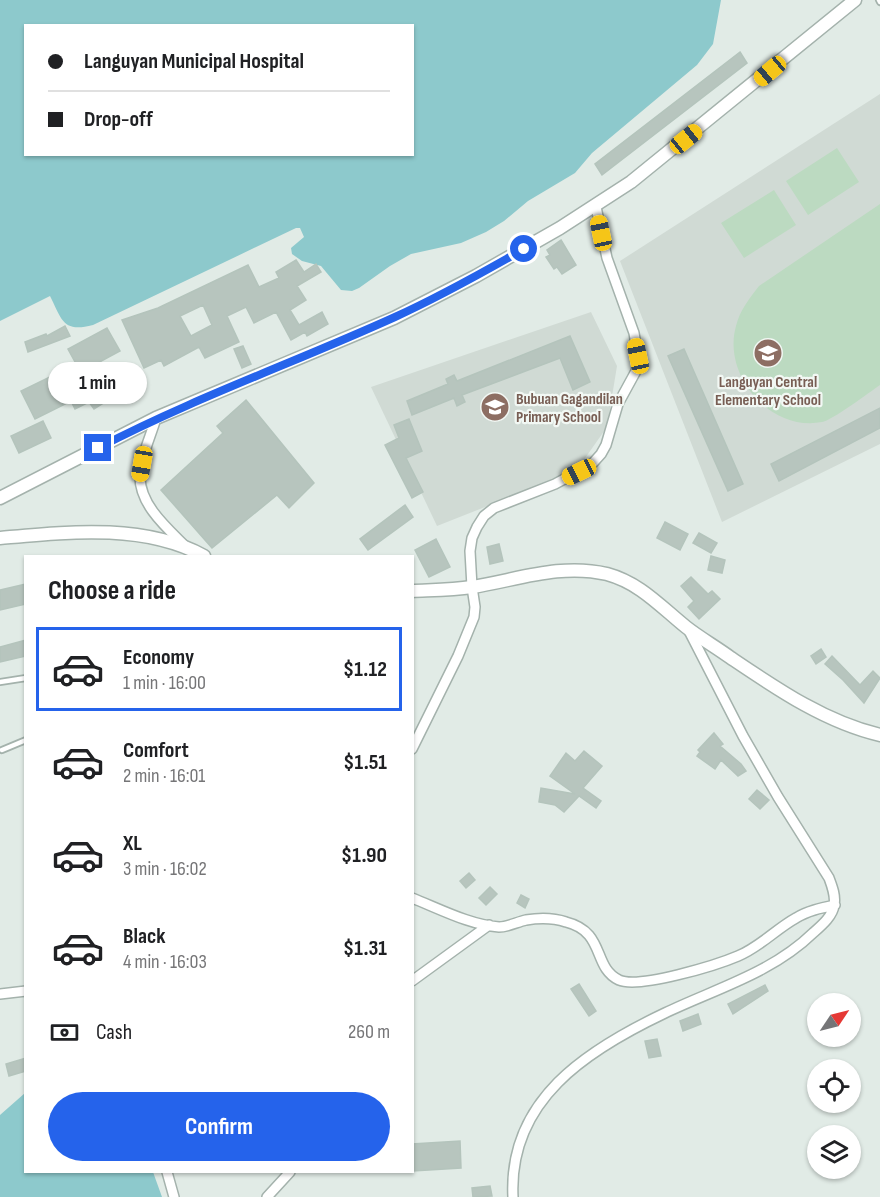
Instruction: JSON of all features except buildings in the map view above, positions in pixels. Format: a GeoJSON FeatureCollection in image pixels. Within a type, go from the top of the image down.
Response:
{"type":"FeatureCollection","features":[{"type":"Feature","properties":{"kind":"street"},"geometry":{"type":"LineString","coordinates":[[0,498],[156,418],[414,308],[476,276],[596,207],[686,139],[855,0]]}},
{"type":"Feature","properties":{"kind":"street"},"geometry":{"type":"LineString","coordinates":[[414,745],[471,627],[476,607],[472,587],[470,551],[472,538],[484,516],[506,503],[555,484],[592,464],[606,445],[618,404],[639,362],[634,333],[610,268],[596,207]]}},
{"type":"Feature","properties":{"kind":"street"},"geometry":{"type":"LineString","coordinates":[[156,418],[142,464],[140,478],[143,492],[148,504],[185,546]]}},
{"type":"Feature","properties":{"kind":"street"},"geometry":{"type":"LineString","coordinates":[[0,538],[84,531],[143,536],[185,546],[202,555]]}},
{"type":"Feature","properties":{"kind":"street"},"geometry":{"type":"LineString","coordinates":[[414,591],[472,587],[545,572],[569,571],[604,574],[633,584],[648,593],[687,627],[770,684],[837,721],[880,735]]}},
{"type":"Feature","properties":{"kind":"street"},"geometry":{"type":"LineString","coordinates":[[513,1197],[514,1161],[520,1138],[547,1093],[568,1073],[629,1031],[709,995],[776,961],[802,944],[816,931],[829,918],[834,905],[833,889],[829,878],[743,736],[687,627]]}},
{"type":"Feature","properties":{"kind":"street"},"geometry":{"type":"LineString","coordinates":[[414,899],[463,918],[489,925],[502,927],[525,920],[538,919],[563,920],[575,924],[591,937],[610,974],[619,980],[633,983],[670,976],[738,956],[795,918],[834,905]]}},
{"type":"Feature","properties":{"kind":"street"},"geometry":{"type":"LineString","coordinates":[[414,980],[489,925]]}},
{"type":"Feature","properties":{"kind":"street"},"geometry":{"type":"LineString","coordinates":[[0,994],[24,990]]}},
{"type":"Feature","properties":{"kind":"street"},"geometry":{"type":"LineString","coordinates":[[167,1173],[174,1197]]}},
{"type":"Feature","properties":{"kind":"street"},"geometry":{"type":"LineString","coordinates":[[267,1197],[289,1173]]}},
{"type":"Feature","properties":{"kind":"lane"},"geometry":{"type":"LineString","coordinates":[[0,682],[24,678]]}},
{"type":"Feature","properties":{"kind":"lane"},"geometry":{"type":"LineString","coordinates":[[2,750],[24,741]]}},
{"type":"Feature","properties":{"kind":"shaded area","name":"Languyan Central Elementary School"},"geometry":{"type":"Polygon","coordinates":[[[880,94],[880,444],[722,522],[620,261],[880,94]]]}},
{"type":"Feature","properties":{"kind":"shaded area","name":"Bubuan Gagandilan Primary School"},"geometry":{"type":"Polygon","coordinates":[[[591,312],[617,366],[607,427],[576,471],[437,526],[371,387],[591,312]]]}},
{"type":"Feature","properties":{"kind":"green space"},"geometry":{"type":"Polygon","coordinates":[[[837,148],[859,182],[808,215],[786,181],[837,148]]]}},
{"type":"Feature","properties":{"kind":"green space"},"geometry":{"type":"Polygon","coordinates":[[[774,190],[796,225],[744,258],[721,223],[774,190]]]}},
{"type":"Feature","properties":{"kind":"green space"},"geometry":{"type":"Polygon","coordinates":[[[880,204],[880,385],[842,412],[822,422],[803,423],[785,418],[768,409],[743,381],[736,363],[734,345],[740,315],[759,286],[880,204]]]}},
{"type":"Feature","properties":{"kind":"water"},"geometry":{"type":"Polygon","coordinates":[[[0,0],[721,0],[713,44],[697,65],[592,153],[575,173],[528,201],[504,221],[486,232],[461,243],[411,254],[352,291],[341,290],[321,266],[302,261],[292,254],[291,248],[304,237],[300,228],[296,228],[93,325],[69,326],[61,318],[50,296],[0,321],[0,0]]]}},
{"type":"Feature","properties":{"kind":"water"},"geometry":{"type":"Polygon","coordinates":[[[24,1094],[24,1173],[153,1173],[162,1197],[0,1197],[0,1115],[24,1094]]]}},
{"type":"Feature","properties":{"kind":"place","name":"Languyan Central Elementary School"},"geometry":{"type":"Point","coordinates":[768,353]}},
{"type":"Feature","properties":{"kind":"place","name":"Bubuan Gagandilan Primary School"},"geometry":{"type":"Point","coordinates":[495,407]}},
{"type":"Feature","properties":{"kind":"route"},"geometry":{"type":"LineString","coordinates":[[98,448],[156,418],[394,318],[524,249]]}}]}
